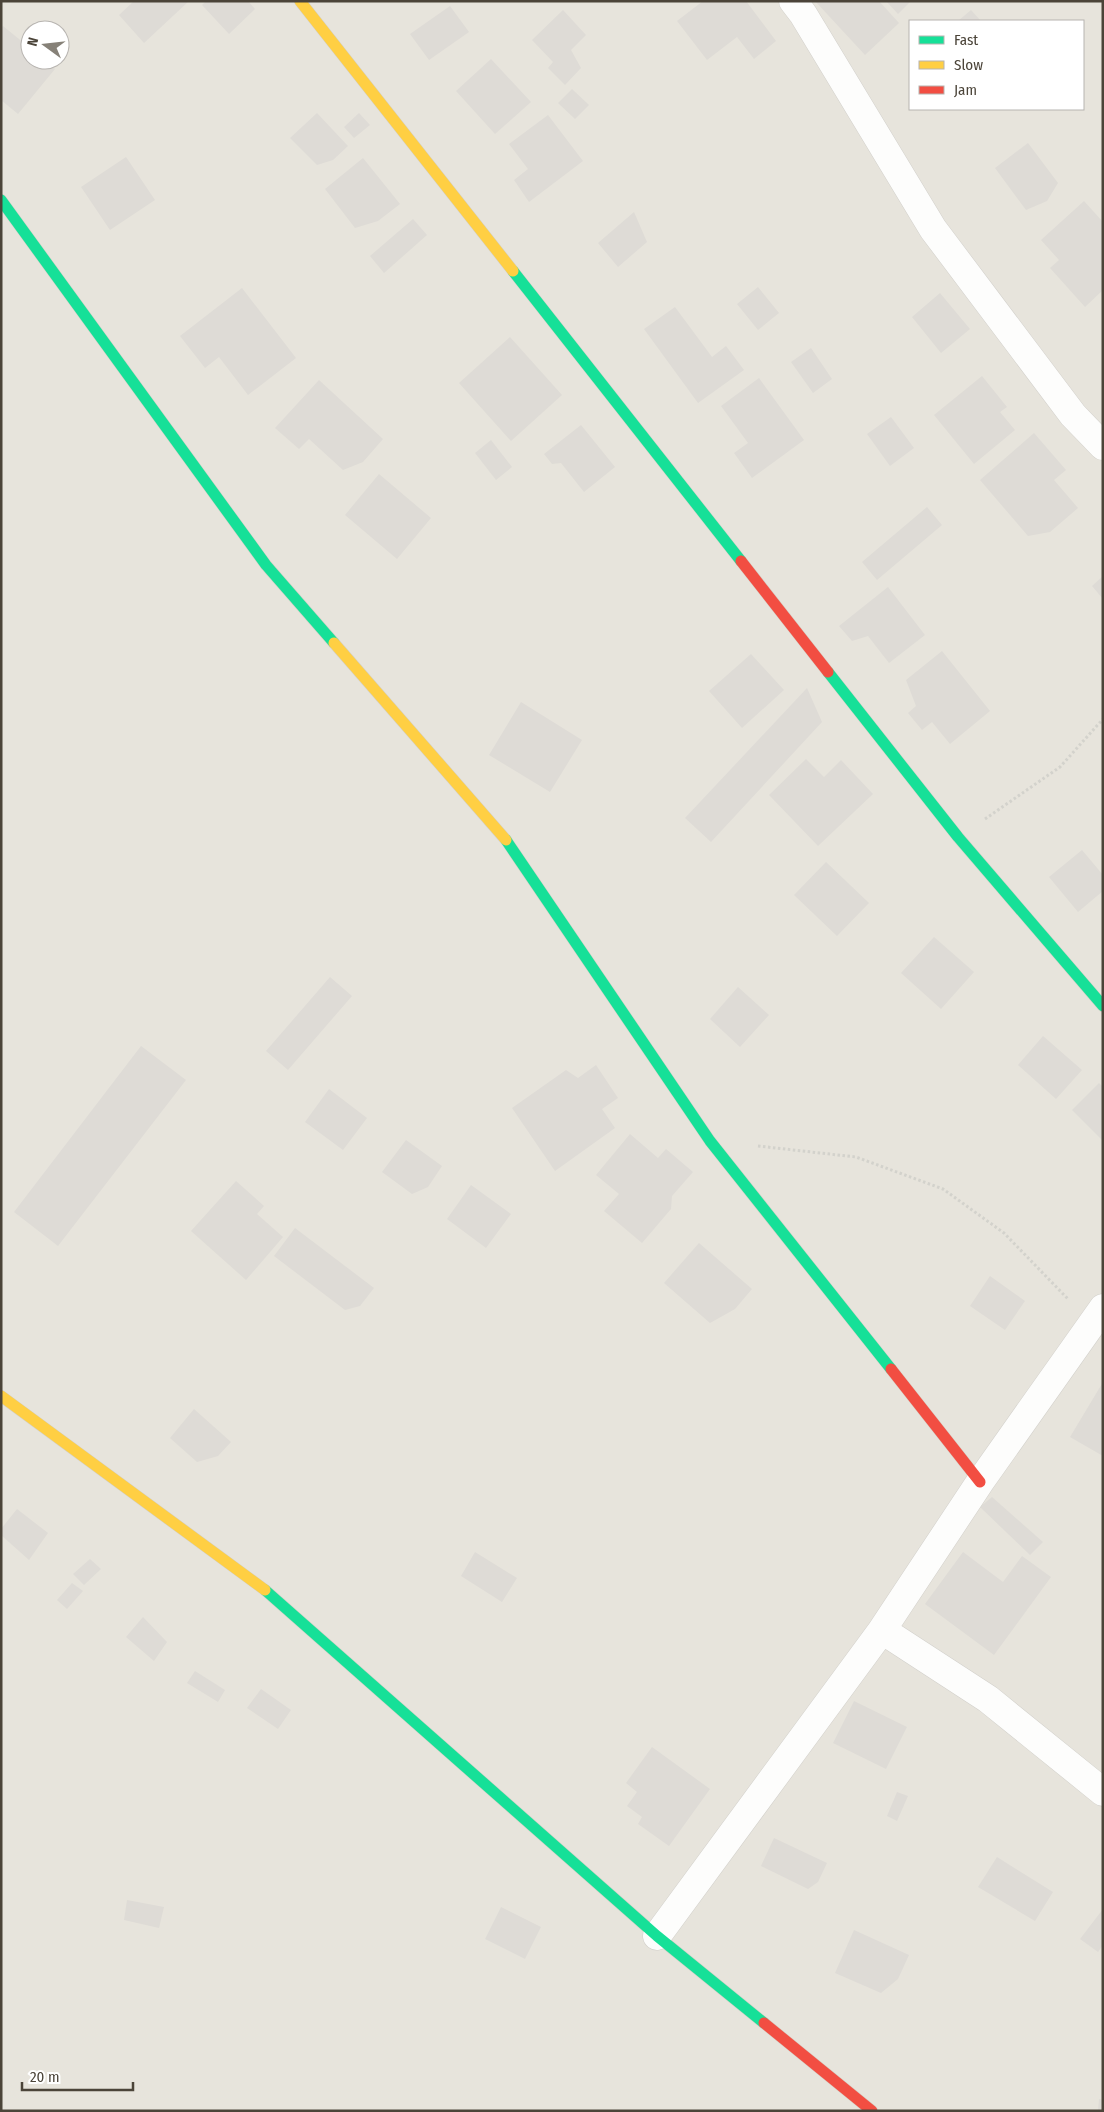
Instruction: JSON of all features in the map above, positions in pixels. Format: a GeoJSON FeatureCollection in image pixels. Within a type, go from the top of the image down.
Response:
{"type":"FeatureCollection","features":[{"type":"Feature","properties":{"kind":"street"},"geometry":{"type":"LineString","coordinates":[[300,1],[958,838],[1103,1006]]}},
{"type":"Feature","properties":{"kind":"street"},"geometry":{"type":"LineString","coordinates":[[793,1],[803,14],[932,229],[1073,416],[1103,446]]}},
{"type":"Feature","properties":{"kind":"street"},"geometry":{"type":"LineString","coordinates":[[1,200],[266,566],[506,840],[710,1140],[980,1482]]}},
{"type":"Feature","properties":{"kind":"street"},"geometry":{"type":"LineString","coordinates":[[657,1936],[882,1630],[980,1482],[1099,1322]]}},
{"type":"Feature","properties":{"kind":"street"},"geometry":{"type":"LineString","coordinates":[[1,1396],[271,1594],[657,1936],[872,2111]]}},
{"type":"Feature","properties":{"kind":"street"},"geometry":{"type":"LineString","coordinates":[[882,1630],[988,1699],[1103,1792]]}},
{"type":"Feature","properties":{"kind":"path"},"geometry":{"type":"LineString","coordinates":[[958,838],[1060,767],[1103,719]]}},
{"type":"Feature","properties":{"kind":"path"},"geometry":{"type":"LineString","coordinates":[[710,1140],[856,1157],[943,1189],[1004,1233],[1099,1322]]}},
{"type":"Feature","properties":{"kind":"shaded area"},"geometry":{"type":"Polygon","coordinates":[[[1,1],[1103,1],[1103,2111],[1,2111],[1,1]]]}},
{"type":"Feature","properties":{"kind":"building"},"geometry":{"type":"Polygon","coordinates":[[[134,1],[189,1],[144,43],[119,15],[134,1]]]}},
{"type":"Feature","properties":{"kind":"building"},"geometry":{"type":"Polygon","coordinates":[[[206,1],[248,1],[255,9],[229,34],[202,5],[206,1]]]}},
{"type":"Feature","properties":{"kind":"building"},"geometry":{"type":"Polygon","coordinates":[[[703,1],[746,1],[776,41],[754,59],[737,37],[707,60],[677,21],[703,1]]]}},
{"type":"Feature","properties":{"kind":"building"},"geometry":{"type":"Polygon","coordinates":[[[815,1],[879,1],[899,23],[865,55],[815,1]]]}},
{"type":"Feature","properties":{"kind":"building"},"geometry":{"type":"Polygon","coordinates":[[[886,1],[911,1],[898,14],[886,1]]]}},
{"type":"Feature","properties":{"kind":"building"},"geometry":{"type":"Polygon","coordinates":[[[450,6],[469,32],[429,60],[410,34],[450,6]]]}},
{"type":"Feature","properties":{"kind":"building"},"geometry":{"type":"Polygon","coordinates":[[[563,10],[586,35],[571,50],[581,68],[565,85],[548,68],[553,62],[532,40],[563,10]]]}},
{"type":"Feature","properties":{"kind":"building"},"geometry":{"type":"Polygon","coordinates":[[[971,10],[980,20],[959,20],[971,10]]]}},
{"type":"Feature","properties":{"kind":"building"},"geometry":{"type":"Polygon","coordinates":[[[3,26],[20,40],[20,70],[54,70],[18,114],[1,100],[1,28],[3,26]]]}},
{"type":"Feature","properties":{"kind":"building"},"geometry":{"type":"Polygon","coordinates":[[[491,59],[531,102],[495,134],[456,91],[491,59]]]}},
{"type":"Feature","properties":{"kind":"building"},"geometry":{"type":"Polygon","coordinates":[[[572,89],[589,105],[575,119],[558,103],[572,89]]]}},
{"type":"Feature","properties":{"kind":"building"},"geometry":{"type":"Polygon","coordinates":[[[317,113],[348,146],[333,160],[317,165],[290,138],[317,113]]]}},
{"type":"Feature","properties":{"kind":"building"},"geometry":{"type":"Polygon","coordinates":[[[359,113],[370,125],[354,138],[344,127],[359,113]]]}},
{"type":"Feature","properties":{"kind":"building"},"geometry":{"type":"Polygon","coordinates":[[[548,115],[583,161],[529,202],[514,180],[528,169],[509,144],[548,115]]]}},
{"type":"Feature","properties":{"kind":"building"},"geometry":{"type":"Polygon","coordinates":[[[1028,143],[1058,183],[1047,201],[1026,210],[995,168],[1028,143]]]}},
{"type":"Feature","properties":{"kind":"building"},"geometry":{"type":"Polygon","coordinates":[[[126,157],[155,200],[110,230],[81,187],[126,157]]]}},
{"type":"Feature","properties":{"kind":"building"},"geometry":{"type":"Polygon","coordinates":[[[363,158],[400,204],[378,221],[355,228],[325,189],[363,158]]]}},
{"type":"Feature","properties":{"kind":"building"},"geometry":{"type":"Polygon","coordinates":[[[1084,201],[1103,222],[1103,290],[1085,307],[1050,268],[1059,260],[1041,240],[1084,201]]]}},
{"type":"Feature","properties":{"kind":"building"},"geometry":{"type":"Polygon","coordinates":[[[634,212],[647,242],[618,267],[598,243],[634,212]]]}},
{"type":"Feature","properties":{"kind":"building"},"geometry":{"type":"Polygon","coordinates":[[[413,219],[427,235],[384,273],[370,256],[413,219]]]}},
{"type":"Feature","properties":{"kind":"building"},"geometry":{"type":"Polygon","coordinates":[[[758,287],[779,313],[758,330],[737,304],[758,287]]]}},
{"type":"Feature","properties":{"kind":"building"},"geometry":{"type":"Polygon","coordinates":[[[242,288],[296,358],[248,395],[219,357],[205,368],[180,336],[242,288]]]}},
{"type":"Feature","properties":{"kind":"building"},"geometry":{"type":"Polygon","coordinates":[[[940,293],[970,329],[941,353],[912,317],[940,293]]]}},
{"type":"Feature","properties":{"kind":"building"},"geometry":{"type":"Polygon","coordinates":[[[675,307],[712,357],[726,346],[744,370],[698,403],[644,329],[675,307]]]}},
{"type":"Feature","properties":{"kind":"building"},"geometry":{"type":"Polygon","coordinates":[[[510,337],[562,395],[511,441],[459,383],[510,337]]]}},
{"type":"Feature","properties":{"kind":"building"},"geometry":{"type":"Polygon","coordinates":[[[811,348],[832,379],[813,393],[791,362],[811,348]]]}},
{"type":"Feature","properties":{"kind":"building"},"geometry":{"type":"Polygon","coordinates":[[[982,376],[1007,407],[1000,412],[1015,430],[974,464],[934,415],[982,376]]]}},
{"type":"Feature","properties":{"kind":"building"},"geometry":{"type":"Polygon","coordinates":[[[759,378],[804,440],[752,478],[734,453],[748,443],[721,406],[759,378]]]}},
{"type":"Feature","properties":{"kind":"building"},"geometry":{"type":"Polygon","coordinates":[[[319,380],[383,439],[363,462],[343,470],[309,439],[299,449],[275,428],[319,380]]]}},
{"type":"Feature","properties":{"kind":"building"},"geometry":{"type":"Polygon","coordinates":[[[891,417],[914,448],[890,466],[867,434],[891,417]]]}},
{"type":"Feature","properties":{"kind":"building"},"geometry":{"type":"Polygon","coordinates":[[[581,425],[615,467],[584,492],[561,463],[552,464],[544,454],[581,425]]]}},
{"type":"Feature","properties":{"kind":"building"},"geometry":{"type":"Polygon","coordinates":[[[1034,433],[1066,470],[1054,480],[1078,508],[1050,532],[1028,536],[980,480],[1034,433]]]}},
{"type":"Feature","properties":{"kind":"building"},"geometry":{"type":"Polygon","coordinates":[[[491,440],[512,467],[496,480],[475,453],[491,440]]]}},
{"type":"Feature","properties":{"kind":"building"},"geometry":{"type":"Polygon","coordinates":[[[379,474],[431,518],[397,559],[345,515],[379,474]]]}},
{"type":"Feature","properties":{"kind":"building"},"geometry":{"type":"Polygon","coordinates":[[[927,507],[942,525],[877,580],[862,562],[927,507]]]}},
{"type":"Feature","properties":{"kind":"building"},"geometry":{"type":"Polygon","coordinates":[[[1103,576],[1103,599],[1092,586],[1103,576]]]}},
{"type":"Feature","properties":{"kind":"building"},"geometry":{"type":"Polygon","coordinates":[[[888,587],[925,635],[889,663],[868,636],[852,641],[839,626],[888,587]]]}},
{"type":"Feature","properties":{"kind":"building"},"geometry":{"type":"Polygon","coordinates":[[[942,651],[990,711],[950,744],[932,722],[922,730],[908,713],[916,706],[906,680],[942,651]]]}},
{"type":"Feature","properties":{"kind":"building"},"geometry":{"type":"Polygon","coordinates":[[[751,654],[784,690],[742,728],[709,691],[751,654]]]}},
{"type":"Feature","properties":{"kind":"building"},"geometry":{"type":"Polygon","coordinates":[[[807,688],[822,722],[711,842],[685,818],[807,688]]]}},
{"type":"Feature","properties":{"kind":"building"},"geometry":{"type":"Polygon","coordinates":[[[521,702],[582,740],[550,792],[489,755],[521,702]]]}},
{"type":"Feature","properties":{"kind":"building"},"geometry":{"type":"Polygon","coordinates":[[[806,759],[824,777],[841,760],[873,794],[818,846],[769,795],[806,759]]]}},
{"type":"Feature","properties":{"kind":"building"},"geometry":{"type":"Polygon","coordinates":[[[1082,850],[1103,875],[1103,891],[1078,912],[1049,877],[1082,850]]]}},
{"type":"Feature","properties":{"kind":"building"},"geometry":{"type":"Polygon","coordinates":[[[826,862],[869,903],[837,936],[794,895],[826,862]]]}},
{"type":"Feature","properties":{"kind":"building"},"geometry":{"type":"Polygon","coordinates":[[[934,937],[974,972],[941,1009],[901,973],[934,937]]]}},
{"type":"Feature","properties":{"kind":"building"},"geometry":{"type":"Polygon","coordinates":[[[330,977],[352,996],[288,1070],[266,1051],[330,977]]]}},
{"type":"Feature","properties":{"kind":"building"},"geometry":{"type":"Polygon","coordinates":[[[738,987],[769,1015],[740,1047],[710,1019],[738,987]]]}},
{"type":"Feature","properties":{"kind":"building"},"geometry":{"type":"Polygon","coordinates":[[[1043,1036],[1082,1070],[1056,1099],[1018,1065],[1043,1036]]]}},
{"type":"Feature","properties":{"kind":"building"},"geometry":{"type":"Polygon","coordinates":[[[141,1046],[186,1080],[58,1246],[14,1212],[141,1046]]]}},
{"type":"Feature","properties":{"kind":"building"},"geometry":{"type":"Polygon","coordinates":[[[596,1065],[618,1098],[602,1109],[615,1128],[555,1171],[512,1108],[566,1070],[578,1078],[596,1065]]]}},
{"type":"Feature","properties":{"kind":"building"},"geometry":{"type":"Polygon","coordinates":[[[1099,1083],[1103,1087],[1103,1141],[1072,1110],[1099,1083]]]}},
{"type":"Feature","properties":{"kind":"building"},"geometry":{"type":"Polygon","coordinates":[[[329,1089],[367,1118],[343,1150],[305,1122],[329,1089]]]}},
{"type":"Feature","properties":{"kind":"building"},"geometry":{"type":"Polygon","coordinates":[[[630,1134],[658,1158],[666,1149],[693,1172],[672,1196],[671,1209],[642,1243],[604,1211],[619,1194],[596,1175],[630,1134]]]}},
{"type":"Feature","properties":{"kind":"building"},"geometry":{"type":"Polygon","coordinates":[[[406,1140],[442,1166],[428,1187],[412,1194],[382,1172],[406,1140]]]}},
{"type":"Feature","properties":{"kind":"building"},"geometry":{"type":"Polygon","coordinates":[[[236,1181],[264,1206],[257,1214],[283,1237],[246,1280],[191,1231],[236,1181]]]}},
{"type":"Feature","properties":{"kind":"building"},"geometry":{"type":"Polygon","coordinates":[[[471,1185],[511,1214],[486,1248],[447,1219],[471,1185]]]}},
{"type":"Feature","properties":{"kind":"building"},"geometry":{"type":"Polygon","coordinates":[[[295,1228],[374,1288],[360,1306],[345,1310],[274,1256],[295,1228]]]}},
{"type":"Feature","properties":{"kind":"building"},"geometry":{"type":"Polygon","coordinates":[[[699,1243],[752,1289],[735,1309],[710,1323],[664,1283],[699,1243]]]}},
{"type":"Feature","properties":{"kind":"building"},"geometry":{"type":"Polygon","coordinates":[[[990,1276],[1025,1301],[1005,1330],[970,1306],[990,1276]]]}},
{"type":"Feature","properties":{"kind":"building"},"geometry":{"type":"Polygon","coordinates":[[[1103,1382],[1103,1456],[1070,1437],[1103,1382]]]}},
{"type":"Feature","properties":{"kind":"building"},"geometry":{"type":"Polygon","coordinates":[[[194,1409],[231,1442],[218,1456],[197,1462],[170,1438],[194,1409]]]}},
{"type":"Feature","properties":{"kind":"building"},"geometry":{"type":"Polygon","coordinates":[[[992,1497],[1043,1542],[1030,1555],[980,1507],[992,1497]]]}},
{"type":"Feature","properties":{"kind":"building"},"geometry":{"type":"Polygon","coordinates":[[[17,1509],[48,1533],[29,1560],[1,1535],[1,1529],[17,1509]]]}},
{"type":"Feature","properties":{"kind":"building"},"geometry":{"type":"Polygon","coordinates":[[[475,1552],[517,1578],[502,1602],[461,1576],[475,1552]]]}},
{"type":"Feature","properties":{"kind":"building"},"geometry":{"type":"Polygon","coordinates":[[[963,1552],[1003,1582],[1022,1556],[1051,1577],[994,1655],[925,1604],[963,1552]]]}},
{"type":"Feature","properties":{"kind":"building"},"geometry":{"type":"Polygon","coordinates":[[[90,1559],[101,1569],[84,1585],[73,1574],[90,1559]]]}},
{"type":"Feature","properties":{"kind":"building"},"geometry":{"type":"Polygon","coordinates":[[[72,1583],[83,1591],[67,1609],[57,1600],[72,1583]]]}},
{"type":"Feature","properties":{"kind":"building"},"geometry":{"type":"Polygon","coordinates":[[[143,1617],[167,1642],[154,1661],[126,1637],[143,1617]]]}},
{"type":"Feature","properties":{"kind":"building"},"geometry":{"type":"Polygon","coordinates":[[[195,1671],[225,1690],[218,1702],[187,1683],[195,1671]]]}},
{"type":"Feature","properties":{"kind":"building"},"geometry":{"type":"Polygon","coordinates":[[[261,1689],[291,1710],[278,1729],[247,1708],[261,1689]]]}},
{"type":"Feature","properties":{"kind":"building"},"geometry":{"type":"Polygon","coordinates":[[[854,1701],[907,1727],[886,1769],[833,1743],[854,1701]]]}},
{"type":"Feature","properties":{"kind":"building"},"geometry":{"type":"Polygon","coordinates":[[[652,1747],[710,1789],[669,1846],[638,1824],[642,1817],[627,1806],[637,1792],[626,1783],[652,1747]]]}},
{"type":"Feature","properties":{"kind":"building"},"geometry":{"type":"Polygon","coordinates":[[[897,1792],[908,1796],[897,1821],[887,1816],[897,1792]]]}},
{"type":"Feature","properties":{"kind":"building"},"geometry":{"type":"Polygon","coordinates":[[[774,1838],[827,1863],[818,1882],[808,1889],[761,1866],[774,1838]]]}},
{"type":"Feature","properties":{"kind":"building"},"geometry":{"type":"Polygon","coordinates":[[[997,1857],[1053,1892],[1035,1921],[978,1887],[997,1857]]]}},
{"type":"Feature","properties":{"kind":"building"},"geometry":{"type":"Polygon","coordinates":[[[127,1900],[164,1907],[159,1928],[124,1920],[127,1900]]]}},
{"type":"Feature","properties":{"kind":"building"},"geometry":{"type":"Polygon","coordinates":[[[501,1907],[541,1927],[525,1959],[485,1939],[501,1907]]]}},
{"type":"Feature","properties":{"kind":"building"},"geometry":{"type":"Polygon","coordinates":[[[1103,1909],[1103,1945],[1098,1952],[1080,1939],[1103,1909]]]}},
{"type":"Feature","properties":{"kind":"building"},"geometry":{"type":"Polygon","coordinates":[[[854,1930],[909,1955],[898,1979],[881,1993],[835,1973],[854,1930]]]}},
{"type":"Feature","properties":{"kind":"building"},"geometry":{"type":"Polygon","coordinates":[[[1099,2099],[1103,2100],[1103,2111],[1098,2111],[1099,2099]]]}},
{"type":"Feature","properties":{"kind":"traffic: fast"},"geometry":{"type":"LineString","coordinates":[[1,200],[266,565],[334,643]]}},
{"type":"Feature","properties":{"kind":"traffic: fast"},"geometry":{"type":"LineString","coordinates":[[513,271],[741,561]]}},
{"type":"Feature","properties":{"kind":"traffic: fast"},"geometry":{"type":"LineString","coordinates":[[828,672],[958,837],[1103,1006]]}},
{"type":"Feature","properties":{"kind":"traffic: fast"},"geometry":{"type":"LineString","coordinates":[[506,840],[710,1141],[891,1369]]}},
{"type":"Feature","properties":{"kind":"traffic: fast"},"geometry":{"type":"LineString","coordinates":[[265,1590],[657,1936],[764,2023]]}},
{"type":"Feature","properties":{"kind":"traffic: slow"},"geometry":{"type":"LineString","coordinates":[[300,1],[513,271]]}},
{"type":"Feature","properties":{"kind":"traffic: slow"},"geometry":{"type":"LineString","coordinates":[[334,643],[506,840]]}},
{"type":"Feature","properties":{"kind":"traffic: slow"},"geometry":{"type":"LineString","coordinates":[[1,1396],[265,1590]]}},
{"type":"Feature","properties":{"kind":"traffic: jam"},"geometry":{"type":"LineString","coordinates":[[741,561],[828,672]]}},
{"type":"Feature","properties":{"kind":"traffic: jam"},"geometry":{"type":"LineString","coordinates":[[891,1369],[980,1482]]}},
{"type":"Feature","properties":{"kind":"traffic: jam"},"geometry":{"type":"LineString","coordinates":[[764,2023],[872,2111]]}}]}
